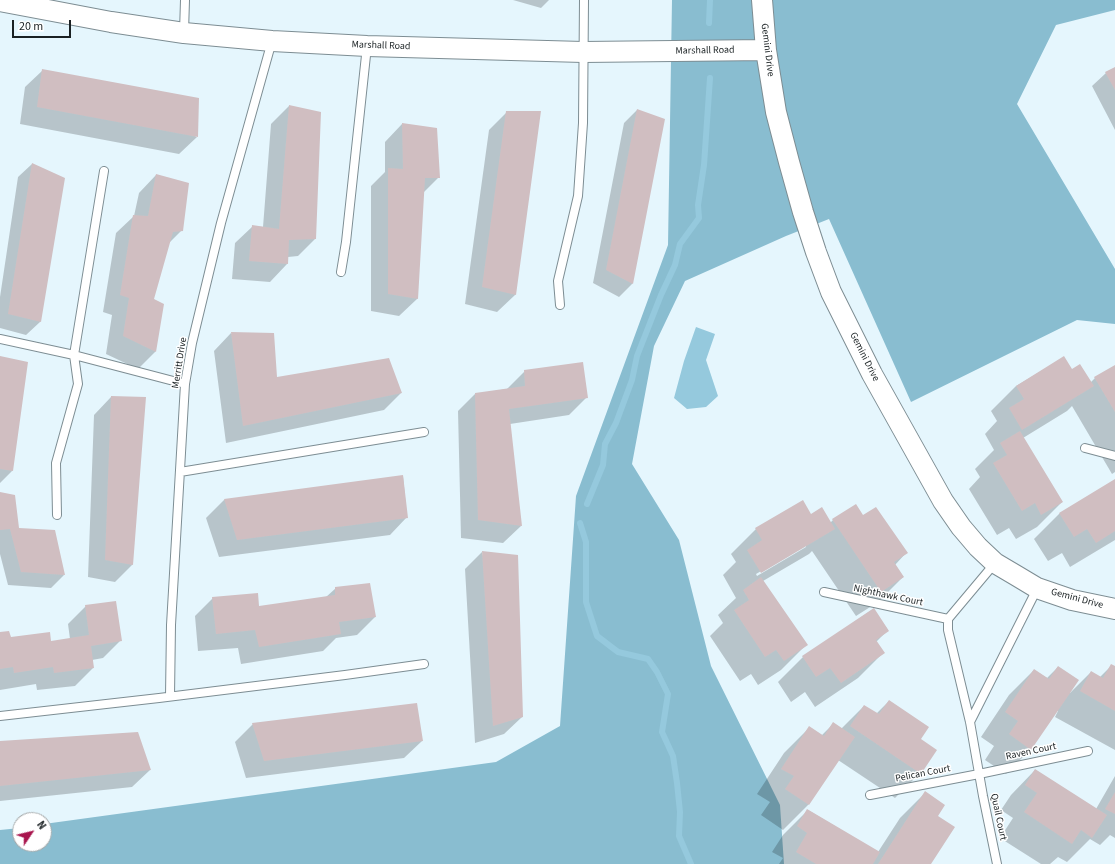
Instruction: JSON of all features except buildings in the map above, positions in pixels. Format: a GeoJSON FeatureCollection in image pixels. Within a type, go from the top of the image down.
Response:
{"type":"FeatureCollection","features":[{"type":"Feature","properties":{"kind":"street","name":"Gemini Drive"},"geometry":{"type":"LineString","coordinates":[[762,0],[766,50],[776,112],[805,219],[816,252],[831,292],[872,374],[943,501],[961,527],[978,547],[995,563],[1037,588],[1072,600],[1115,609]]}},
{"type":"Feature","properties":{"kind":"street","name":"Marshall Road"},"geometry":{"type":"LineString","coordinates":[[0,1],[110,22],[184,33],[272,41],[367,46],[583,52],[766,50]]}},
{"type":"Feature","properties":{"kind":"lane"},"geometry":{"type":"LineString","coordinates":[[184,33],[185,0]]}},
{"type":"Feature","properties":{"kind":"lane"},"geometry":{"type":"LineString","coordinates":[[560,306],[558,281],[578,196],[583,123],[584,0]]}},
{"type":"Feature","properties":{"kind":"lane","name":"Merritt Drive"},"geometry":{"type":"LineString","coordinates":[[170,696],[171,625],[185,384],[192,343],[221,223],[272,41]]}},
{"type":"Feature","properties":{"kind":"lane"},"geometry":{"type":"LineString","coordinates":[[341,272],[346,242],[367,46]]}},
{"type":"Feature","properties":{"kind":"lane"},"geometry":{"type":"LineString","coordinates":[[57,515],[56,463],[78,384],[74,355],[104,171]]}},
{"type":"Feature","properties":{"kind":"lane"},"geometry":{"type":"LineString","coordinates":[[0,339],[74,355],[185,384]]}},
{"type":"Feature","properties":{"kind":"lane"},"geometry":{"type":"LineString","coordinates":[[180,472],[424,432]]}},
{"type":"Feature","properties":{"kind":"lane"},"geometry":{"type":"LineString","coordinates":[[1085,448],[1115,456]]}},
{"type":"Feature","properties":{"kind":"lane"},"geometry":{"type":"LineString","coordinates":[[948,619],[995,563]]}},
{"type":"Feature","properties":{"kind":"lane"},"geometry":{"type":"LineString","coordinates":[[970,722],[1037,588]]}},
{"type":"Feature","properties":{"kind":"lane","name":"Nighthawk Court"},"geometry":{"type":"LineString","coordinates":[[824,592],[948,619]]}},
{"type":"Feature","properties":{"kind":"lane","name":"Quail Court"},"geometry":{"type":"LineString","coordinates":[[948,619],[948,630],[970,722],[979,774],[998,864]]}},
{"type":"Feature","properties":{"kind":"lane"},"geometry":{"type":"LineString","coordinates":[[0,716],[345,675],[424,664]]}},
{"type":"Feature","properties":{"kind":"lane","name":"Raven Court"},"geometry":{"type":"LineString","coordinates":[[979,774],[1088,751]]}},
{"type":"Feature","properties":{"kind":"lane","name":"Pelican Court"},"geometry":{"type":"LineString","coordinates":[[870,795],[979,774]]}},
{"type":"Feature","properties":{"kind":"shaded area"},"geometry":{"type":"Polygon","coordinates":[[[672,0],[1115,0],[1115,10],[1056,25],[1017,104],[1115,269],[1115,324],[1077,320],[911,402],[829,219],[786,236],[685,281],[654,346],[632,464],[679,540],[711,666],[780,805],[784,864],[0,864],[0,830],[12,829],[12,852],[52,852],[52,823],[496,762],[560,726],[576,496],[668,245],[672,0]]]}},
{"type":"Feature","properties":{"kind":"shaded area"},"geometry":{"type":"Polygon","coordinates":[[[696,327],[715,334],[706,360],[718,396],[706,407],[687,409],[674,398],[684,361],[696,327]]]}},
{"type":"Feature","properties":{"kind":"waterway"},"geometry":{"type":"LineString","coordinates":[[709,23],[710,0]]}},
{"type":"Feature","properties":{"kind":"waterway"},"geometry":{"type":"LineString","coordinates":[[587,504],[603,465],[605,444],[616,423],[632,380],[637,356],[661,295],[675,265],[680,244],[699,218],[698,205],[704,165],[710,78]]}},
{"type":"Feature","properties":{"kind":"waterway"},"geometry":{"type":"LineString","coordinates":[[580,523],[586,542],[586,602],[597,636],[618,652],[648,659],[657,672],[668,694],[662,732],[673,756],[680,812],[679,836],[691,864]]}}]}
